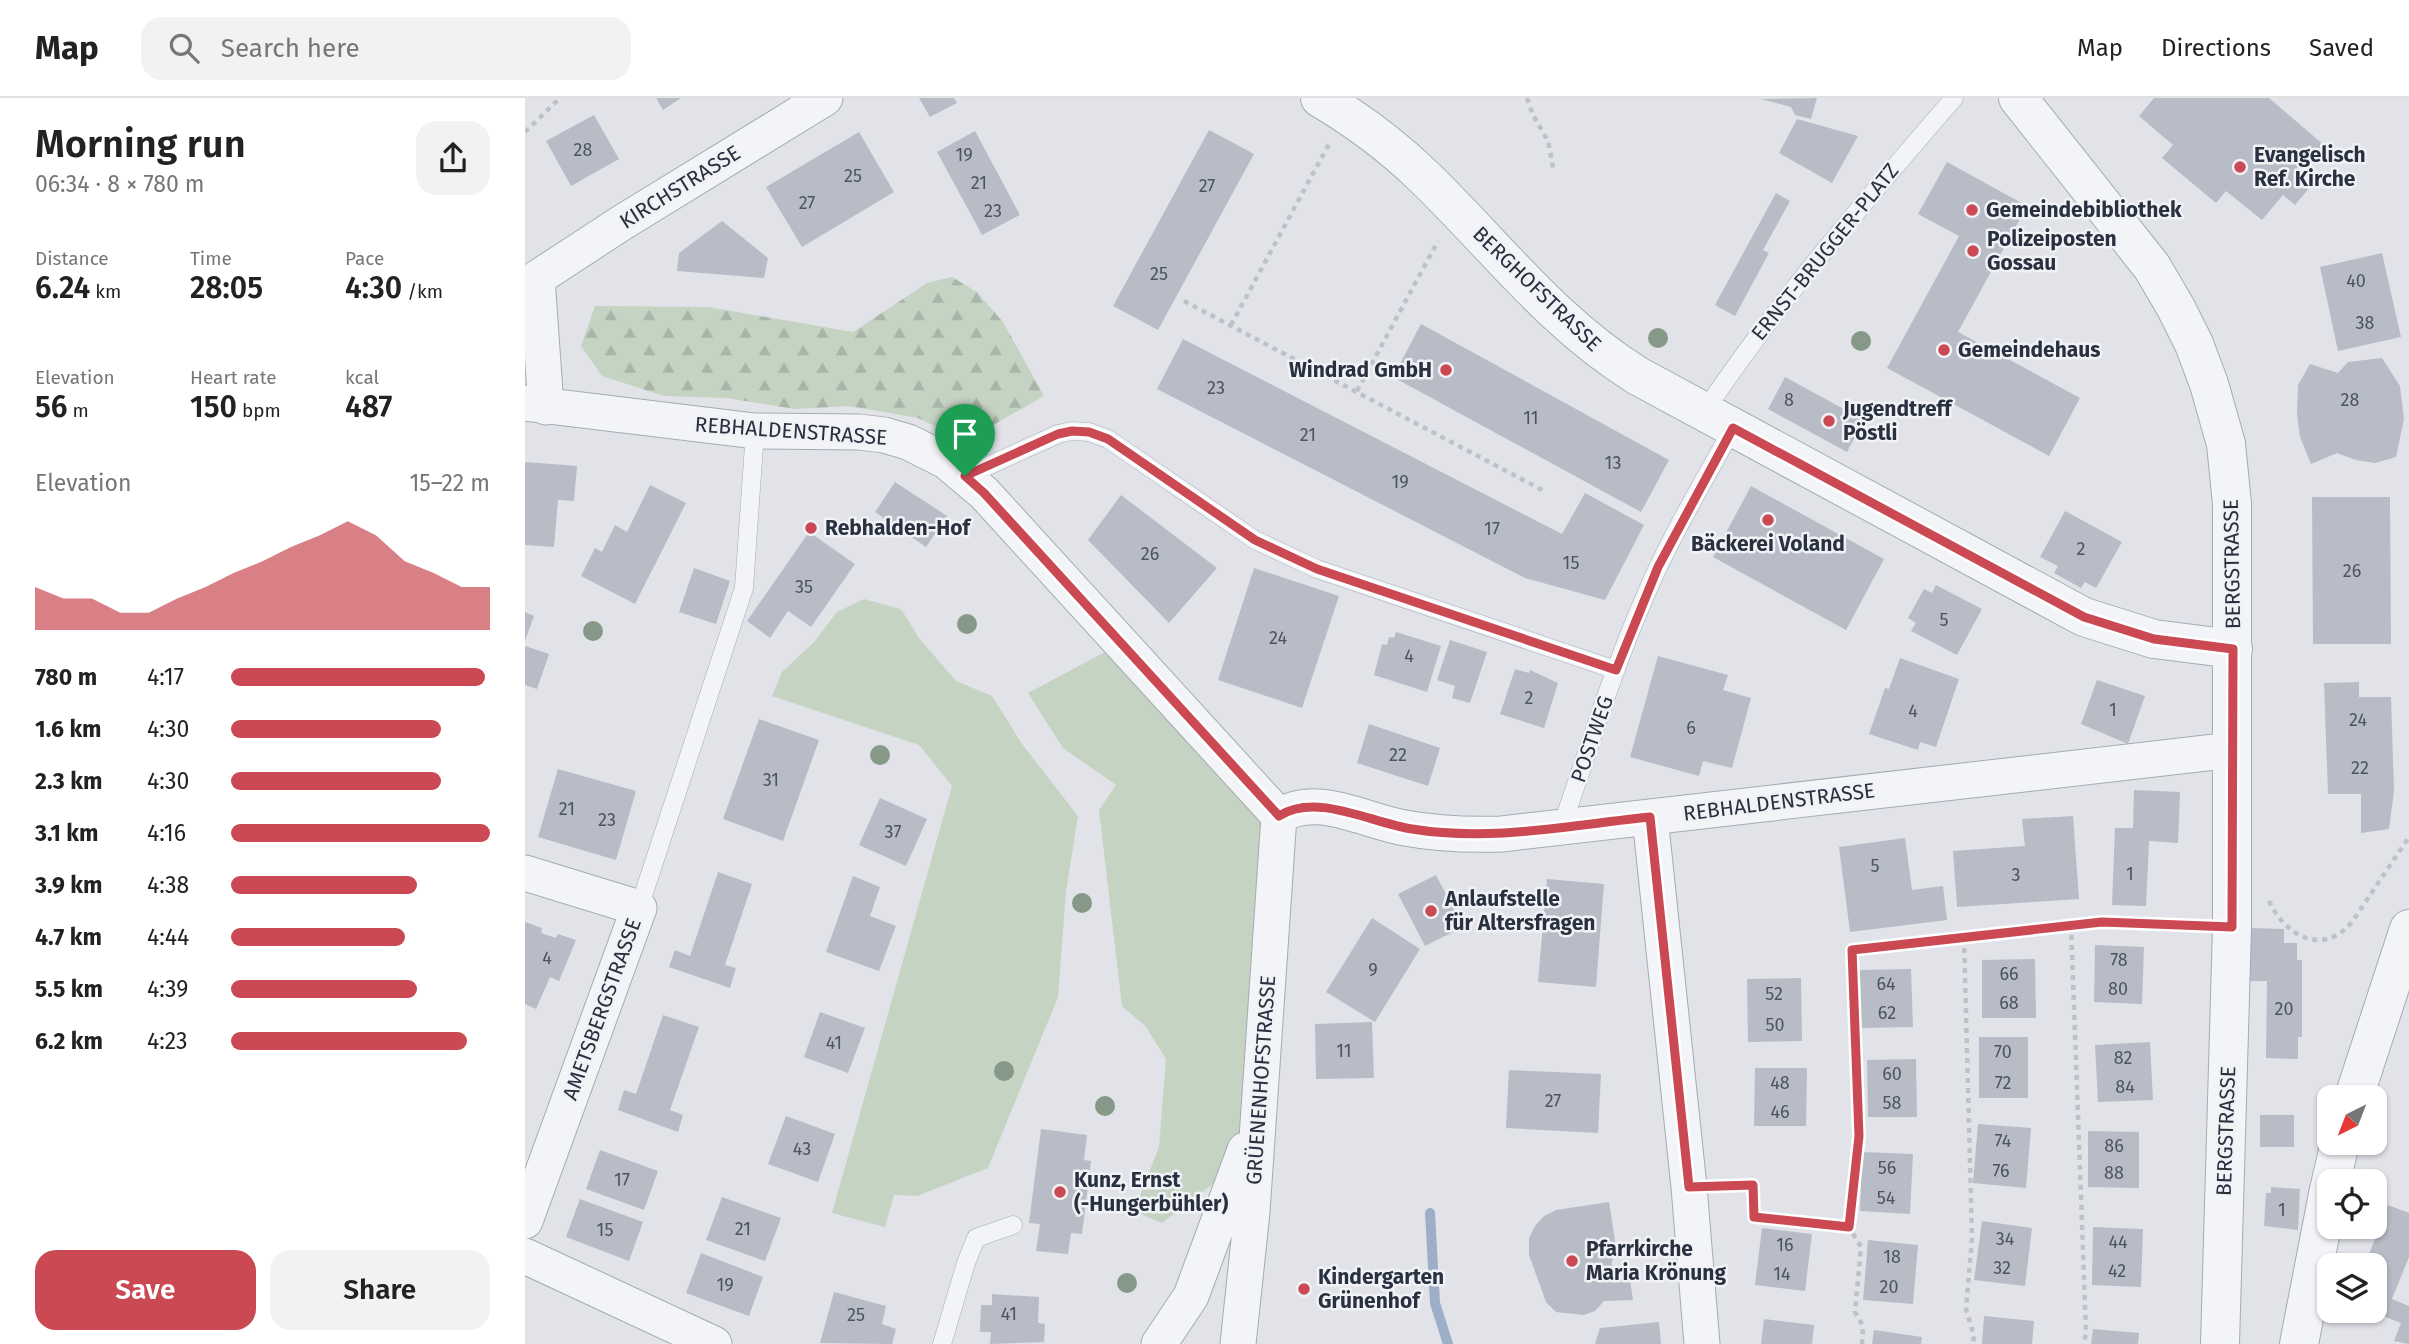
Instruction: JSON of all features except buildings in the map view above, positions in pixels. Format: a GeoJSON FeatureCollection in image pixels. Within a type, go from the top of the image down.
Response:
{"type":"FeatureCollection","features":[{"type":"Feature","properties":{"kind":"street","name":"KIRCHSTRASSE"},"geometry":{"type":"LineString","coordinates":[[535,405],[531,282],[825,98]]}},
{"type":"Feature","properties":{"kind":"street","name":"BERGSTRASSE"},"geometry":{"type":"LineString","coordinates":[[2018,98],[2152,267],[2176,307],[2197,354],[2226,444],[2232,504],[2232,927],[2220,1344]]}},
{"type":"Feature","properties":{"kind":"street","name":"BERGHOFSTRASSE"},"geometry":{"type":"LineString","coordinates":[[1333,106],[1402,157],[1538,296],[1582,337],[1638,376],[2084,617],[2154,639],[2233,649]]}},
{"type":"Feature","properties":{"kind":"street","name":"REBHALDENSTRASSE"},"geometry":{"type":"LineString","coordinates":[[535,405],[755,431],[859,432],[884,435],[930,452],[984,493],[1279,816],[1293,808],[1315,806],[1401,828],[1448,834],[1502,834],[2232,750]]}},
{"type":"Feature","properties":{"kind":"street","name":"GRÜENENHOFSTRASSE"},"geometry":{"type":"LineString","coordinates":[[1238,1344],[1259,1112],[1279,816]]}},
{"type":"Feature","properties":{"kind":"street"},"geometry":{"type":"LineString","coordinates":[[1650,817],[1689,1187],[1702,1344]]}},
{"type":"Feature","properties":{"kind":"street","name":"AMETSBERGSTRASSE"},"geometry":{"type":"LineString","coordinates":[[525,873],[639,908],[525,1221]]}},
{"type":"Feature","properties":{"kind":"street"},"geometry":{"type":"LineString","coordinates":[[2358,1085],[2409,929]]}},
{"type":"Feature","properties":{"kind":"street"},"geometry":{"type":"LineString","coordinates":[[1159,1344],[1191,1296],[1259,1112]]}},
{"type":"Feature","properties":{"kind":"street"},"geometry":{"type":"LineString","coordinates":[[2299,1344],[2319,1239]]}},
{"type":"Feature","properties":{"kind":"street"},"geometry":{"type":"LineString","coordinates":[[525,1256],[715,1344]]}},
{"type":"Feature","properties":{"kind":"lane","name":"ERNST-BRUGGER-PLATZ"},"geometry":{"type":"LineString","coordinates":[[1718,420],[1765,323],[1954,98]]}},
{"type":"Feature","properties":{"kind":"lane","name":"POSTWEG"},"geometry":{"type":"LineString","coordinates":[[1562,826],[1616,670],[1718,420]]}},
{"type":"Feature","properties":{"kind":"lane"},"geometry":{"type":"LineString","coordinates":[[639,908],[744,588],[755,431]]}},
{"type":"Feature","properties":{"kind":"lane"},"geometry":{"type":"LineString","coordinates":[[965,476],[1058,434],[1089,432],[1119,446],[1222,518],[1283,554],[1361,586],[1616,670]]}},
{"type":"Feature","properties":{"kind":"lane"},"geometry":{"type":"LineString","coordinates":[[942,1344],[976,1238],[1013,1225]]}},
{"type":"Feature","properties":{"kind":"path"},"geometry":{"type":"LineString","coordinates":[[525,132],[560,98]]}},
{"type":"Feature","properties":{"kind":"path"},"geometry":{"type":"LineString","coordinates":[[1527,98],[1548,141],[1554,172]]}},
{"type":"Feature","properties":{"kind":"path"},"geometry":{"type":"LineString","coordinates":[[1231,325],[1333,106]]}},
{"type":"Feature","properties":{"kind":"path"},"geometry":{"type":"LineString","coordinates":[[1357,391],[1455,209]]}},
{"type":"Feature","properties":{"kind":"path"},"geometry":{"type":"LineString","coordinates":[[1184,301],[1546,492]]}},
{"type":"Feature","properties":{"kind":"path"},"geometry":{"type":"LineString","coordinates":[[2266,893],[2274,911],[2290,929],[2315,940],[2331,939],[2352,922],[2409,837]]}},
{"type":"Feature","properties":{"kind":"path"},"geometry":{"type":"LineString","coordinates":[[1862,1344],[1863,1326],[1855,1312],[1861,1247],[1849,1227],[1859,1136],[1852,950],[2102,922],[2232,927]]}},
{"type":"Feature","properties":{"kind":"path"},"geometry":{"type":"LineString","coordinates":[[2071,925],[2086,1332],[2084,1344]]}},
{"type":"Feature","properties":{"kind":"path"},"geometry":{"type":"LineString","coordinates":[[1964,938],[1972,1238],[1966,1309],[1974,1336],[1973,1344]]}},
{"type":"Feature","properties":{"kind":"path"},"geometry":{"type":"LineString","coordinates":[[1689,1187],[1753,1185],[1754,1217],[1849,1227]]}},
{"type":"Feature","properties":{"kind":"green space"},"geometry":{"type":"Polygon","coordinates":[[[952,277],[977,292],[1003,322],[1044,396],[965,441],[918,418],[849,406],[795,409],[726,398],[664,396],[602,376],[581,346],[595,306],[708,307],[853,332],[927,283],[952,277]]]}},
{"type":"Feature","properties":{"kind":"green space"},"geometry":{"type":"Polygon","coordinates":[[[864,599],[901,609],[919,638],[956,681],[992,696],[1022,744],[1078,816],[1066,891],[1058,997],[988,1168],[917,1196],[894,1195],[885,1227],[832,1213],[952,786],[919,745],[772,696],[782,672],[814,642],[837,612],[864,599]]]}},
{"type":"Feature","properties":{"kind":"green space"},"geometry":{"type":"Polygon","coordinates":[[[1120,644],[1279,816],[1259,1113],[1222,1177],[1162,1223],[1134,1211],[1159,1147],[1166,1059],[1146,1027],[1122,1006],[1099,810],[1116,785],[1063,748],[1028,693],[1120,644]]]}},
{"type":"Feature","properties":{"kind":"waterway"},"geometry":{"type":"LineString","coordinates":[[1430,1213],[1435,1303],[1448,1344]]}},
{"type":"Feature","properties":{"kind":"place","name":"Evangelisch Ref. Kirche"},"geometry":{"type":"Point","coordinates":[2240,167]}},
{"type":"Feature","properties":{"kind":"place","name":"Gemeindebibliothek"},"geometry":{"type":"Point","coordinates":[1972,210]}},
{"type":"Feature","properties":{"kind":"place","name":"Polizeiposten Gossau"},"geometry":{"type":"Point","coordinates":[1973,251]}},
{"type":"Feature","properties":{"kind":"place","name":"Gemeindehaus"},"geometry":{"type":"Point","coordinates":[1944,350]}},
{"type":"Feature","properties":{"kind":"place","name":"Windrad GmbH"},"geometry":{"type":"Point","coordinates":[1446,370]}},
{"type":"Feature","properties":{"kind":"place","name":"Jugendtreff Pöstli"},"geometry":{"type":"Point","coordinates":[1829,421]}},
{"type":"Feature","properties":{"kind":"place","name":"Bäckerei Voland"},"geometry":{"type":"Point","coordinates":[1768,520]}},
{"type":"Feature","properties":{"kind":"place","name":"Rebhalden-Hof"},"geometry":{"type":"Point","coordinates":[811,528]}},
{"type":"Feature","properties":{"kind":"place","name":"Anlaufstelle für Altersfragen"},"geometry":{"type":"Point","coordinates":[1431,911]}},
{"type":"Feature","properties":{"kind":"place","name":"Kunz, Ernst (-Hungerbühler)"},"geometry":{"type":"Point","coordinates":[1060,1192]}},
{"type":"Feature","properties":{"kind":"place","name":"Pfarrkirche Maria Krönung"},"geometry":{"type":"Point","coordinates":[1572,1261]}},
{"type":"Feature","properties":{"kind":"place","name":"Kindergarten Grünenhof"},"geometry":{"type":"Point","coordinates":[1304,1289]}},
{"type":"Feature","properties":{"kind":"route"},"geometry":{"type":"LineString","coordinates":[[1733,428],[2084,617],[2154,639],[2233,649],[2232,927],[2102,922],[1852,950],[1859,1136],[1849,1227],[1754,1217],[1753,1185],[1689,1187],[1650,817],[1502,834],[1448,834],[1401,828],[1315,806],[1293,808],[1279,816],[984,493],[965,476],[1058,434],[1089,432],[1108,439],[1255,540],[1283,554],[1361,586],[1616,670],[1658,567],[1733,428]]}}]}
